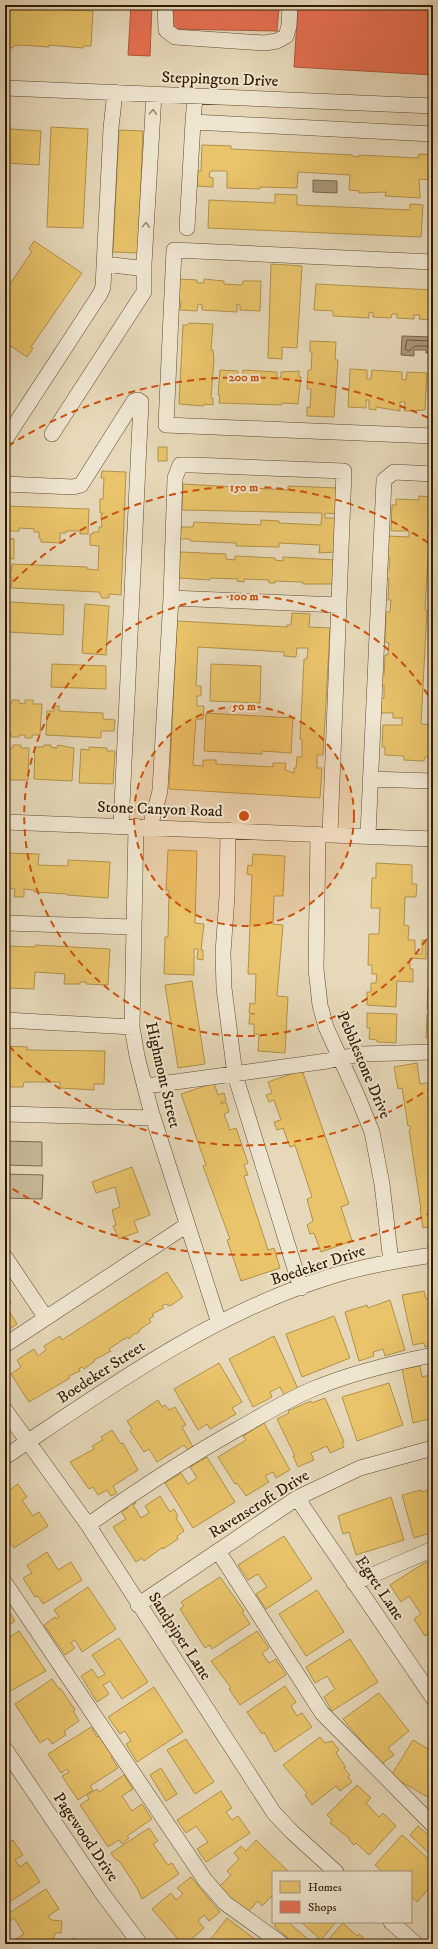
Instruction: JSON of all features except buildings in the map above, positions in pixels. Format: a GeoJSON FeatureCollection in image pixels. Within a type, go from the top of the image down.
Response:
{"type":"FeatureCollection","features":[{"type":"Feature","properties":{"kind":"street"},"geometry":{"type":"LineString","coordinates":[[165,5],[166,30],[169,35],[175,37],[265,42],[277,41],[286,36],[289,26],[290,5]]}},
{"type":"Feature","properties":{"kind":"street","name":"Steppington Drive"},"geometry":{"type":"LineString","coordinates":[[5,88],[433,106]]}},
{"type":"Feature","properties":{"kind":"street"},"geometry":{"type":"LineString","coordinates":[[5,440],[100,294],[105,264],[111,128],[115,92]]}},
{"type":"Feature","properties":{"kind":"street"},"geometry":{"type":"LineString","coordinates":[[52,434],[144,292],[144,264],[154,94]]}},
{"type":"Feature","properties":{"kind":"street"},"geometry":{"type":"LineString","coordinates":[[188,228],[195,96]]}},
{"type":"Feature","properties":{"kind":"street"},"geometry":{"type":"LineString","coordinates":[[193,122],[433,134]]}},
{"type":"Feature","properties":{"kind":"street"},"geometry":{"type":"LineString","coordinates":[[433,262],[174,250],[166,425],[433,436]]}},
{"type":"Feature","properties":{"kind":"street"},"geometry":{"type":"LineString","coordinates":[[105,264],[138,268],[144,264]]}},
{"type":"Feature","properties":{"kind":"street","name":"Highmont Street"},"geometry":{"type":"LineString","coordinates":[[5,484],[73,488],[81,485],[134,401],[138,400],[141,402],[128,826],[133,927],[132,1027],[137,1056],[146,1086],[153,1118],[219,1323]]}},
{"type":"Feature","properties":{"kind":"street","name":"Pebblestone Drive"},"geometry":{"type":"LineString","coordinates":[[171,598],[175,478],[180,466],[193,464],[344,471],[340,605],[316,969],[322,1012],[326,1027],[339,1058],[357,1094],[372,1132],[382,1184],[391,1262]]}},
{"type":"Feature","properties":{"kind":"street"},"geometry":{"type":"LineString","coordinates":[[368,836],[384,480],[394,472],[433,474]]}},
{"type":"Feature","properties":{"kind":"street"},"geometry":{"type":"LineString","coordinates":[[151,827],[152,814],[158,801],[160,790],[171,598],[340,605]]}},
{"type":"Feature","properties":{"kind":"street"},"geometry":{"type":"LineString","coordinates":[[370,779],[433,781]]}},
{"type":"Feature","properties":{"kind":"street","name":"Stone Canyon Road"},"geometry":{"type":"LineString","coordinates":[[5,822],[433,839]]}},
{"type":"Feature","properties":{"kind":"street"},"geometry":{"type":"LineString","coordinates":[[228,830],[227,896],[223,953],[224,988],[235,1075],[301,1288]]}},
{"type":"Feature","properties":{"kind":"street"},"geometry":{"type":"LineString","coordinates":[[5,923],[133,927]]}},
{"type":"Feature","properties":{"kind":"street"},"geometry":{"type":"LineString","coordinates":[[5,1020],[132,1027]]}},
{"type":"Feature","properties":{"kind":"street"},"geometry":{"type":"LineString","coordinates":[[146,1086],[235,1075],[361,1054],[433,1052]]}},
{"type":"Feature","properties":{"kind":"street"},"geometry":{"type":"LineString","coordinates":[[5,1114],[153,1118]]}},
{"type":"Feature","properties":{"kind":"street"},"geometry":{"type":"LineString","coordinates":[[5,1345],[187,1225]]}},
{"type":"Feature","properties":{"kind":"street","name":"Boedeker Drive"},"geometry":{"type":"LineString","coordinates":[[219,1323],[272,1298],[333,1276],[391,1262],[433,1255]]}},
{"type":"Feature","properties":{"kind":"street"},"geometry":{"type":"LineString","coordinates":[[5,1257],[46,1318]]}},
{"type":"Feature","properties":{"kind":"street","name":"Boedeker Street"},"geometry":{"type":"LineString","coordinates":[[5,1457],[164,1352],[219,1323]]}},
{"type":"Feature","properties":{"kind":"street"},"geometry":{"type":"LineString","coordinates":[[88,1525],[134,1492],[198,1452],[282,1403],[314,1388],[354,1375],[433,1355]]}},
{"type":"Feature","properties":{"kind":"street","name":"Sandpiper Lane"},"geometry":{"type":"LineString","coordinates":[[5,1410],[88,1525],[138,1605],[274,1813],[292,1832],[335,1871]]}},
{"type":"Feature","properties":{"kind":"street","name":"Ravenscroft Drive"},"geometry":{"type":"LineString","coordinates":[[138,1605],[297,1498],[360,1468],[433,1448]]}},
{"type":"Feature","properties":{"kind":"street","name":"Egret Lane"},"geometry":{"type":"LineString","coordinates":[[297,1498],[433,1698]]}},
{"type":"Feature","properties":{"kind":"street"},"geometry":{"type":"LineString","coordinates":[[354,1583],[433,1549]]}},
{"type":"Feature","properties":{"kind":"street"},"geometry":{"type":"LineString","coordinates":[[218,1551],[322,1713],[433,1825]]}},
{"type":"Feature","properties":{"kind":"street"},"geometry":{"type":"LineString","coordinates":[[5,1583],[205,1880],[225,1903],[282,1944]]}},
{"type":"Feature","properties":{"kind":"street","name":"Pagewood Drive"},"geometry":{"type":"LineString","coordinates":[[5,1749],[102,1893],[140,1944]]}},
{"type":"Feature","properties":{"kind":"street"},"geometry":{"type":"LineString","coordinates":[[392,1923],[416,1944]]}},
{"type":"Feature","properties":{"kind":"shaded area"},"geometry":{"type":"Polygon","coordinates":[[[5,1141],[42,1142],[42,1166],[5,1165],[5,1141]]]}},
{"type":"Feature","properties":{"kind":"shaded area"},"geometry":{"type":"Polygon","coordinates":[[[5,1174],[43,1175],[42,1199],[5,1198],[5,1174]]]}},
{"type":"Feature","properties":{"kind":"water"},"geometry":{"type":"Polygon","coordinates":[[[313,180],[337,181],[337,193],[313,192],[313,180]]]}},
{"type":"Feature","properties":{"kind":"water"},"geometry":{"type":"Polygon","coordinates":[[[402,336],[433,337],[433,353],[426,353],[426,350],[414,350],[414,356],[401,355],[402,336]]]}}]}
